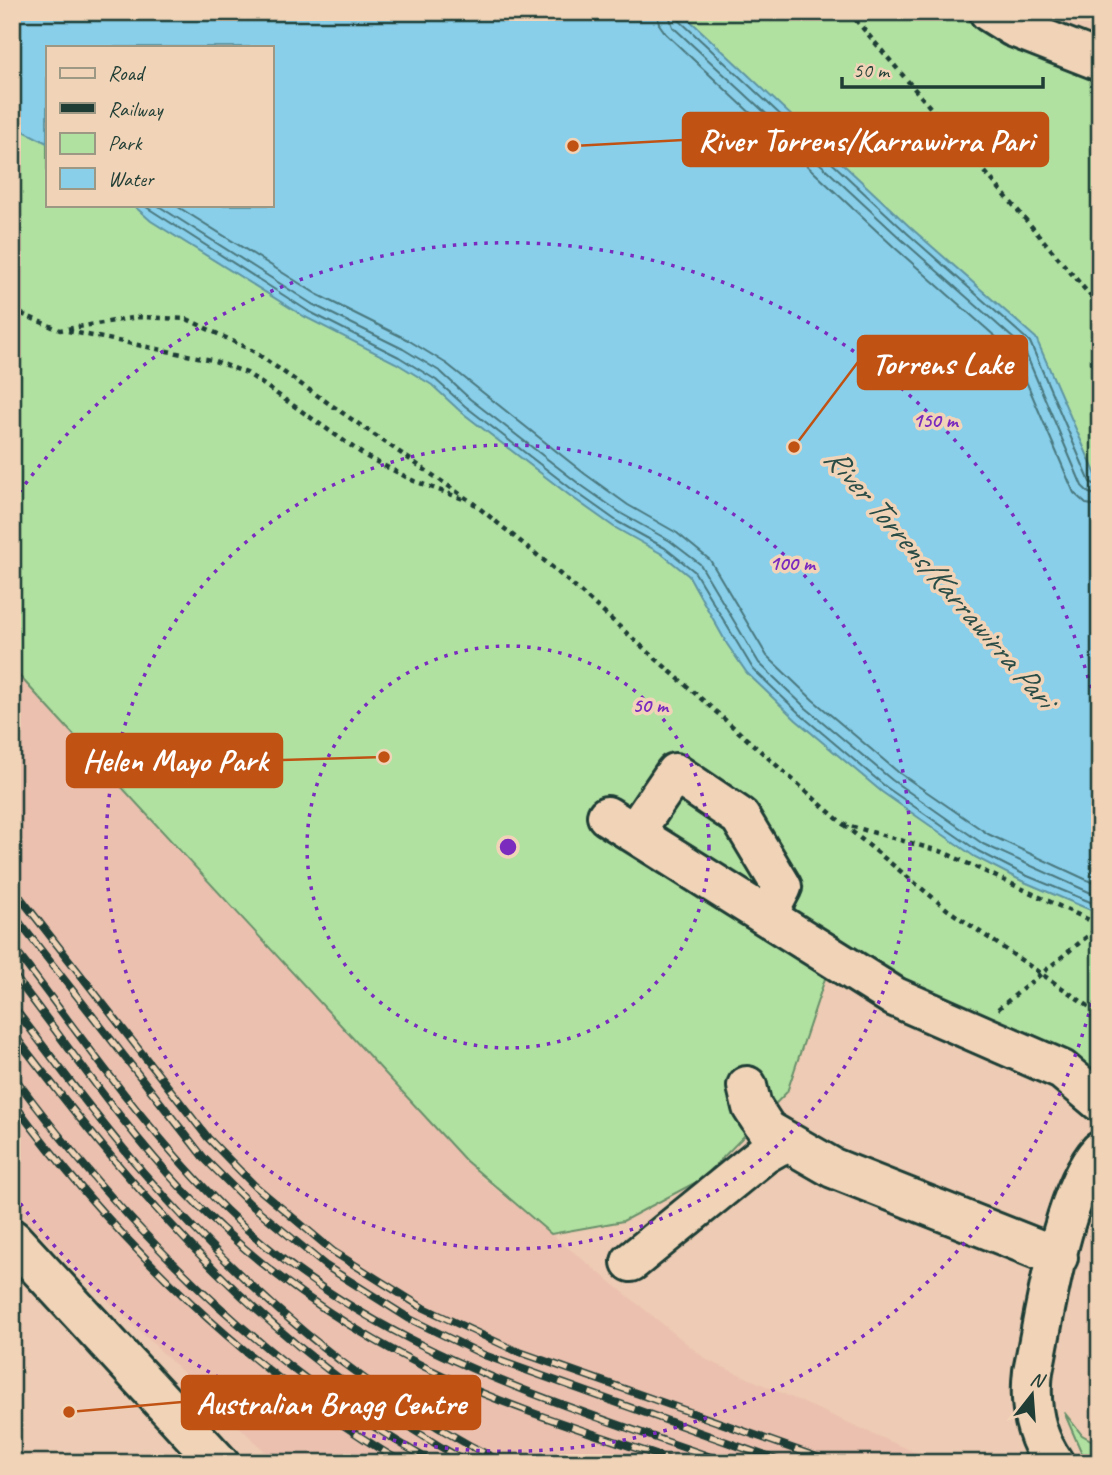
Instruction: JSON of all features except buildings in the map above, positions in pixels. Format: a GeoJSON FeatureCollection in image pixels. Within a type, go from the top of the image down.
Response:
{"type":"FeatureCollection","features":[{"type":"Feature","properties":{"kind":"street"},"geometry":{"type":"LineString","coordinates":[[989,12],[1024,31],[1100,61]]}},
{"type":"Feature","properties":{"kind":"street"},"geometry":{"type":"LineString","coordinates":[[767,916],[782,887],[740,817],[675,773],[621,824],[895,997],[1062,1070],[1100,1102]]}},
{"type":"Feature","properties":{"kind":"street"},"geometry":{"type":"LineString","coordinates":[[747,1086],[760,1122],[785,1142],[833,1168],[1058,1257]]}},
{"type":"Feature","properties":{"kind":"street"},"geometry":{"type":"LineString","coordinates":[[631,1262],[764,1154],[785,1142]]}},
{"type":"Feature","properties":{"kind":"street"},"geometry":{"type":"LineString","coordinates":[[1054,1463],[1035,1424],[1031,1391],[1072,1200],[1091,1160],[1100,1151]]}},
{"type":"Feature","properties":{"kind":"street"},"geometry":{"type":"LineString","coordinates":[[12,1239],[219,1463]]}},
{"type":"Feature","properties":{"kind":"path"},"geometry":{"type":"LineString","coordinates":[[849,12],[1100,307]]}},
{"type":"Feature","properties":{"kind":"path"},"geometry":{"type":"LineString","coordinates":[[12,310],[61,330],[212,360],[247,373],[367,457],[414,481],[473,503]]}},
{"type":"Feature","properties":{"kind":"path"},"geometry":{"type":"LineString","coordinates":[[61,330],[138,317],[187,319],[253,351],[473,503],[552,567],[843,824],[948,910],[1100,1014]]}},
{"type":"Feature","properties":{"kind":"path"},"geometry":{"type":"LineString","coordinates":[[843,824],[943,852],[1100,925],[974,1031]]}},
{"type":"Feature","properties":{"kind":"shaded area"},"geometry":{"type":"Polygon","coordinates":[[[12,668],[481,1177],[707,1360],[939,1463],[277,1463],[30,1225],[12,1200],[12,668]]]}},
{"type":"Feature","properties":{"kind":"green space"},"geometry":{"type":"Polygon","coordinates":[[[12,12],[963,12],[982,25],[1100,78],[1100,1084],[835,949],[787,1092],[702,1179],[623,1221],[551,1234],[466,1161],[12,668],[12,12]]]}},
{"type":"Feature","properties":{"kind":"green space"},"geometry":{"type":"Polygon","coordinates":[[[1064,1412],[1082,1435],[1100,1445],[1100,1463],[1090,1463],[1083,1456],[1064,1412]]]}},
{"type":"Feature","properties":{"kind":"water"},"geometry":{"type":"Polygon","coordinates":[[[12,12],[681,12],[911,228],[1036,338],[1100,484],[1100,914],[1022,881],[975,857],[882,792],[796,720],[747,673],[727,644],[689,576],[662,554],[614,527],[569,495],[460,411],[432,385],[396,363],[305,317],[151,221],[134,206],[273,206],[273,46],[46,46],[46,142],[12,125],[12,12]]]}},
{"type":"Feature","properties":{"kind":"railway"},"geometry":{"type":"LineString","coordinates":[[12,887],[208,1138],[254,1185],[334,1252],[420,1306],[514,1350],[834,1463]]}},
{"type":"Feature","properties":{"kind":"railway"},"geometry":{"type":"LineString","coordinates":[[12,913],[203,1157],[249,1203],[326,1266],[410,1319],[484,1355],[785,1463]]}},
{"type":"Feature","properties":{"kind":"railway"},"geometry":{"type":"LineString","coordinates":[[12,946],[114,1082],[168,1148],[226,1210],[281,1258],[339,1299],[400,1334],[462,1364],[593,1416],[728,1463]]}},
{"type":"Feature","properties":{"kind":"railway"},"geometry":{"type":"LineString","coordinates":[[12,973],[116,1111],[183,1190],[243,1247],[307,1297],[377,1341],[450,1379],[534,1413],[679,1463]]}},
{"type":"Feature","properties":{"kind":"railway"},"geometry":{"type":"LineString","coordinates":[[12,1005],[143,1172],[222,1257],[265,1298],[355,1372],[453,1436],[504,1463]]}},
{"type":"Feature","properties":{"kind":"railway"},"geometry":{"type":"LineString","coordinates":[[12,1032],[112,1158],[217,1272],[274,1325],[334,1375],[399,1421],[469,1463]]}},
{"type":"Feature","properties":{"kind":"railway"},"geometry":{"type":"LineString","coordinates":[[12,1074],[102,1187],[202,1291],[256,1339],[313,1384],[434,1463]]}},
{"type":"Feature","properties":{"kind":"railway"},"geometry":{"type":"LineString","coordinates":[[12,1101],[96,1205],[190,1302],[292,1388],[403,1463]]}},
{"type":"Feature","properties":{"kind":"place","name":"River Torrens/Karrawirra Pari"},"geometry":{"type":"Point","coordinates":[573,146]}},
{"type":"Feature","properties":{"kind":"place","name":"Torrens Lake"},"geometry":{"type":"Point","coordinates":[794,447]}},
{"type":"Feature","properties":{"kind":"place","name":"Helen Mayo Park"},"geometry":{"type":"Point","coordinates":[384,757]}},
{"type":"Feature","properties":{"kind":"place","name":"Australian Bragg Centre"},"geometry":{"type":"Point","coordinates":[69,1412]}}]}
